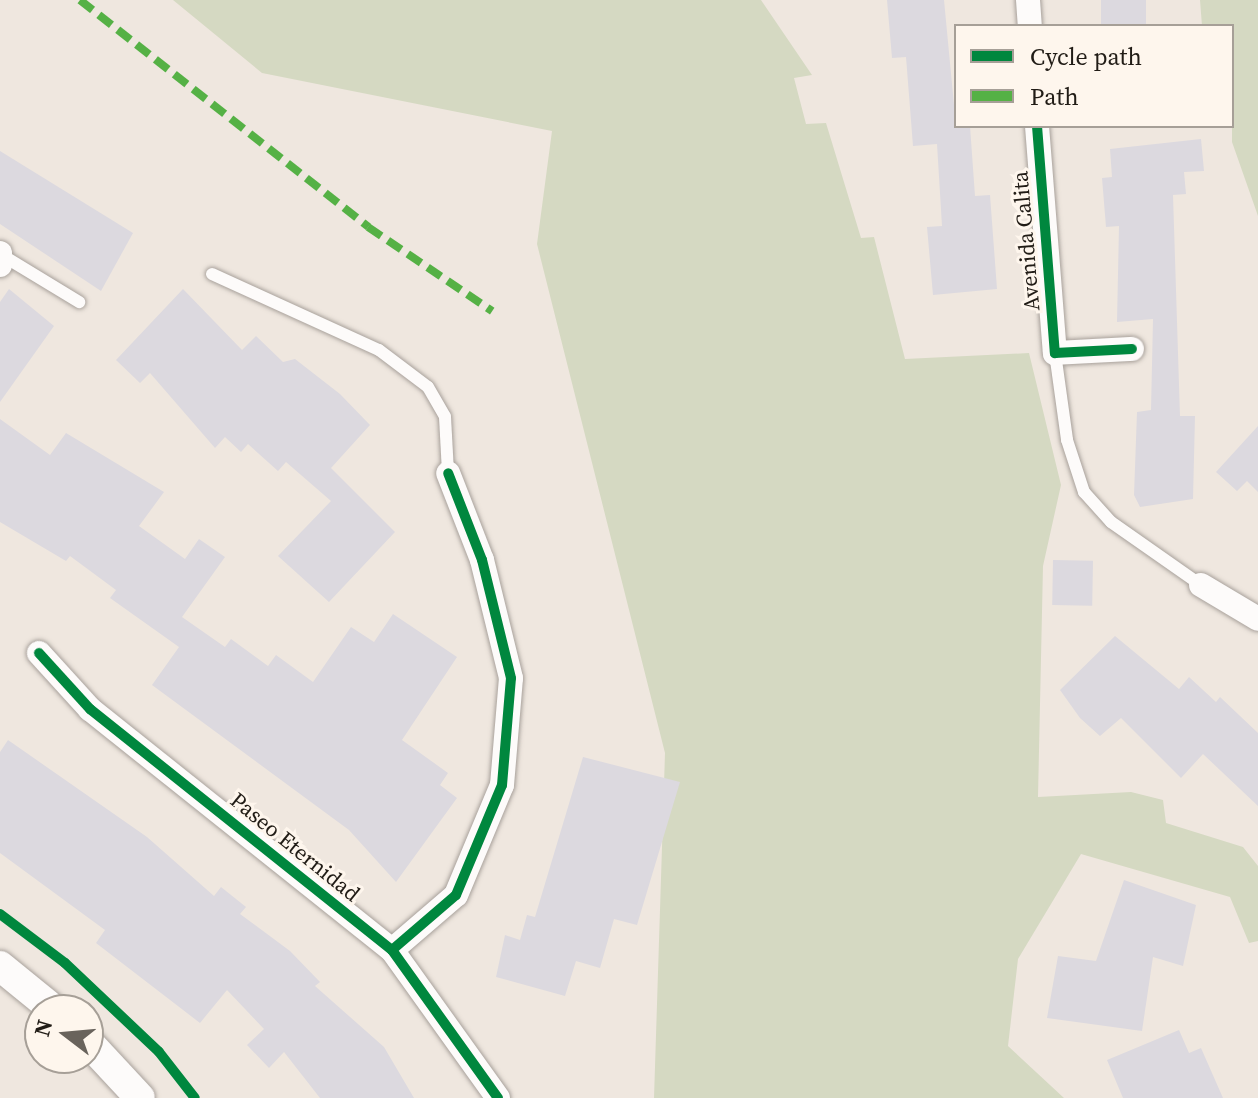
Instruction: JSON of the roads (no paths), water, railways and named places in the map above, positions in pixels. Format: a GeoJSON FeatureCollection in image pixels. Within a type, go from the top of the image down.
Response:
{"type":"FeatureCollection","features":[{"type":"Feature","properties":{"kind":"street"},"geometry":{"type":"LineString","coordinates":[[1028,0],[1030,24]]}},
{"type":"Feature","properties":{"kind":"street","name":"Avenida Calita"},"geometry":{"type":"LineString","coordinates":[[1037,128],[1055,353]]}},
{"type":"Feature","properties":{"kind":"street"},"geometry":{"type":"LineString","coordinates":[[1055,353],[1132,349]]}},
{"type":"Feature","properties":{"kind":"street"},"geometry":{"type":"LineString","coordinates":[[392,950],[456,895],[502,785],[511,678],[482,560],[448,473]]}},
{"type":"Feature","properties":{"kind":"street"},"geometry":{"type":"LineString","coordinates":[[1201,585],[1258,619]]}},
{"type":"Feature","properties":{"kind":"street","name":"Paseo Eternidad"},"geometry":{"type":"LineString","coordinates":[[39,653],[90,709],[392,950],[498,1098]]}},
{"type":"Feature","properties":{"kind":"street"},"geometry":{"type":"LineString","coordinates":[[0,966],[34,994]]}},
{"type":"Feature","properties":{"kind":"street"},"geometry":{"type":"LineString","coordinates":[[104,1059],[140,1098]]}},
{"type":"Feature","properties":{"kind":"lane"},"geometry":{"type":"LineString","coordinates":[[2,258],[79,302]]}},
{"type":"Feature","properties":{"kind":"lane"},"geometry":{"type":"LineString","coordinates":[[212,274],[379,350],[428,387],[445,417],[448,473]]}},
{"type":"Feature","properties":{"kind":"lane"},"geometry":{"type":"LineString","coordinates":[[1055,353],[1067,440],[1084,492],[1111,522],[1201,585]]}}]}
